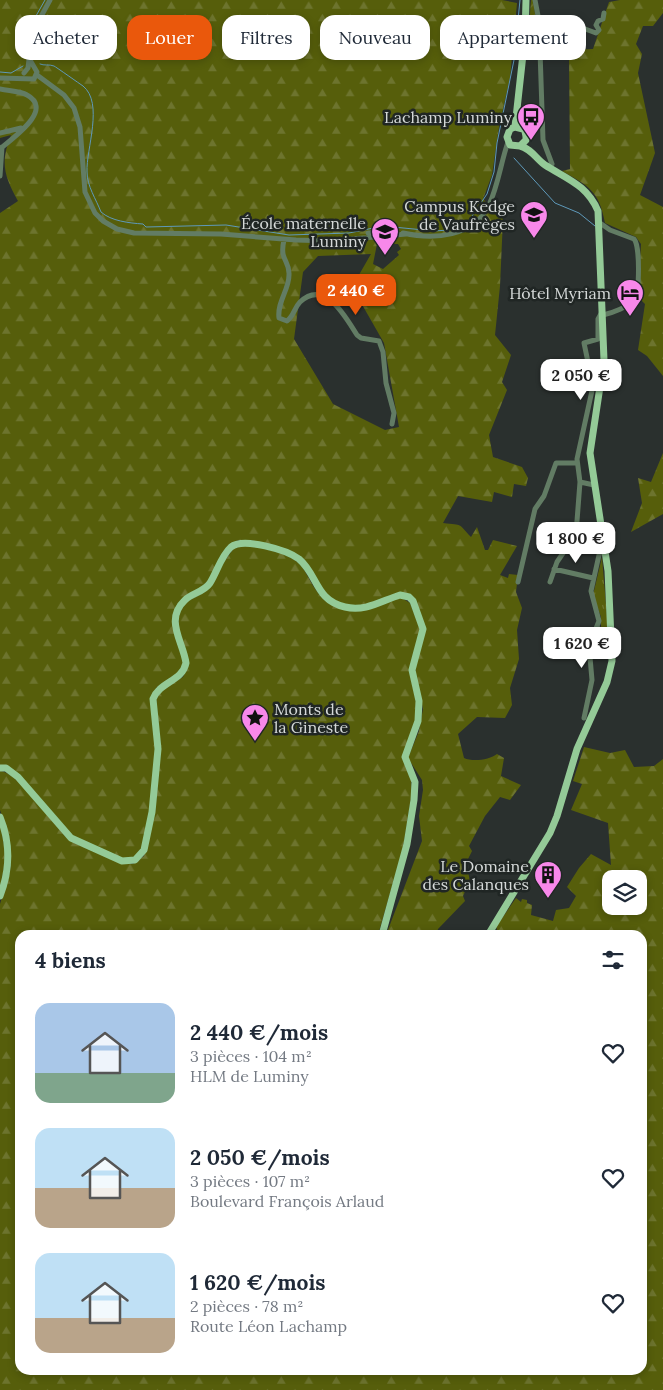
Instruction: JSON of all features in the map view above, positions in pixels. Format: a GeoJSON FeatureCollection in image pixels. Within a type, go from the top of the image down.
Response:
{"type":"FeatureCollection","features":[{"type":"Feature","properties":{"kind":"main road"},"geometry":{"type":"LineString","coordinates":[[514,145],[508,133],[515,127],[527,17],[526,0]]}},
{"type":"Feature","properties":{"kind":"main road"},"geometry":{"type":"LineString","coordinates":[[522,73],[520,119],[526,140],[551,166]]}},
{"type":"Feature","properties":{"kind":"main road"},"geometry":{"type":"LineString","coordinates":[[515,127],[523,129]]}},
{"type":"Feature","properties":{"kind":"main road"},"geometry":{"type":"LineString","coordinates":[[514,145],[526,140]]}},
{"type":"Feature","properties":{"kind":"main road"},"geometry":{"type":"LineString","coordinates":[[491,930],[532,864],[557,816],[577,749],[607,682],[612,661],[612,632],[604,546],[590,446],[604,360],[600,223],[594,200],[586,190],[527,148],[514,145]]}},
{"type":"Feature","properties":{"kind":"main road"},"geometry":{"type":"LineString","coordinates":[[0,768],[6,768],[18,777],[71,838],[122,861],[135,860],[144,850],[152,812],[158,749],[153,699],[162,686],[181,675],[186,664],[175,631],[176,612],[189,596],[207,587],[229,549],[236,543],[249,542],[292,555],[305,566],[323,595],[334,603],[346,607],[365,608],[400,594],[405,595],[413,601],[422,629],[412,670],[419,701],[418,721],[405,757],[415,787],[407,844],[383,930]]}},
{"type":"Feature","properties":{"kind":"main road"},"geometry":{"type":"LineString","coordinates":[[0,817],[7,837],[8,856],[0,896]]}},
{"type":"Feature","properties":{"kind":"street"},"geometry":{"type":"LineString","coordinates":[[36,77],[30,68],[29,57],[32,33],[50,0]]}},
{"type":"Feature","properties":{"kind":"street"},"geometry":{"type":"LineString","coordinates":[[535,0],[539,15]]}},
{"type":"Feature","properties":{"kind":"street"},"geometry":{"type":"LineString","coordinates":[[586,30],[596,33],[599,30],[596,25],[598,21],[603,19],[604,13]]}},
{"type":"Feature","properties":{"kind":"street"},"geometry":{"type":"LineString","coordinates":[[541,60],[543,140],[551,166]]}},
{"type":"Feature","properties":{"kind":"street"},"geometry":{"type":"LineString","coordinates":[[26,76],[30,68]]}},
{"type":"Feature","properties":{"kind":"street"},"geometry":{"type":"LineString","coordinates":[[0,78],[36,77],[64,95],[74,108],[80,127],[85,192],[92,208],[108,224],[123,232],[221,234],[284,240],[326,240],[406,234],[435,236],[454,234],[470,226],[488,207],[504,154],[514,145]]}},
{"type":"Feature","properties":{"kind":"street"},"geometry":{"type":"LineString","coordinates":[[0,89],[25,94],[34,102],[36,116],[1,148],[0,176]]}},
{"type":"Feature","properties":{"kind":"street"},"geometry":{"type":"LineString","coordinates":[[0,133],[23,128]]}},
{"type":"Feature","properties":{"kind":"street"},"geometry":{"type":"LineString","coordinates":[[550,582],[562,553],[576,534],[580,482],[577,463],[593,390],[584,343],[586,340],[597,340],[598,319],[603,313],[628,304],[634,299],[637,290],[638,248],[634,239],[610,230],[600,223]]}},
{"type":"Feature","properties":{"kind":"street"},"geometry":{"type":"LineString","coordinates":[[284,240],[281,252],[290,276],[280,305],[279,318],[287,321],[302,301],[312,295],[320,296],[337,305],[357,335],[361,338],[379,341],[383,352],[386,382],[394,412],[392,424]]}},
{"type":"Feature","properties":{"kind":"street"},"geometry":{"type":"LineString","coordinates":[[518,582],[535,509],[544,496],[556,463],[577,463]]}},
{"type":"Feature","properties":{"kind":"street"},"geometry":{"type":"LineString","coordinates":[[580,482],[594,485]]}},
{"type":"Feature","properties":{"kind":"street"},"geometry":{"type":"LineString","coordinates":[[584,718],[592,680],[589,646],[598,628],[599,617],[592,598],[594,578],[600,550],[604,546]]}},
{"type":"Feature","properties":{"kind":"street"},"geometry":{"type":"LineString","coordinates":[[554,569],[594,578]]}},
{"type":"Feature","properties":{"kind":"street"},"geometry":{"type":"LineString","coordinates":[[598,628],[605,634],[612,632]]}},
{"type":"Feature","properties":{"kind":"green space"},"geometry":{"type":"Polygon","coordinates":[[[0,0],[502,0],[517,3],[516,15],[440,15],[440,60],[512,60],[492,175],[483,199],[503,219],[500,286],[495,335],[511,355],[502,382],[507,390],[489,435],[493,457],[522,467],[528,478],[526,486],[514,484],[512,497],[494,492],[492,502],[458,496],[443,523],[460,526],[471,537],[477,527],[485,550],[488,550],[493,540],[517,546],[500,575],[508,578],[509,574],[518,575],[516,592],[522,608],[517,630],[519,659],[510,688],[512,705],[505,718],[477,717],[458,734],[464,758],[481,760],[497,754],[504,758],[501,776],[521,785],[510,800],[500,797],[485,816],[469,846],[472,851],[466,863],[470,881],[463,896],[465,901],[438,930],[388,930],[422,841],[419,816],[423,790],[422,780],[408,758],[419,731],[423,709],[415,665],[424,637],[411,595],[365,606],[339,603],[328,596],[307,565],[293,555],[263,543],[243,540],[236,541],[209,580],[174,611],[184,660],[183,669],[156,688],[156,741],[150,812],[142,849],[134,858],[123,859],[76,839],[26,783],[0,766],[0,213],[18,201],[9,184],[5,169],[5,153],[11,135],[0,138],[0,0]],[[377,244],[373,264],[383,269],[399,255],[397,252],[401,249],[398,244],[377,244]],[[371,254],[318,256],[303,272],[294,339],[333,404],[385,430],[399,427],[384,343],[352,287],[371,254]]]}},
{"type":"Feature","properties":{"kind":"green space"},"geometry":{"type":"Polygon","coordinates":[[[531,0],[533,0],[535,15],[530,15],[531,0]]]}},
{"type":"Feature","properties":{"kind":"green space"},"geometry":{"type":"Polygon","coordinates":[[[620,0],[663,0],[663,13],[653,26],[643,26],[636,44],[642,54],[638,73],[655,153],[640,195],[663,207],[663,376],[647,356],[638,350],[645,304],[638,297],[641,244],[636,237],[605,223],[600,203],[596,196],[586,186],[562,171],[570,169],[569,60],[586,60],[586,49],[593,49],[609,2],[620,0]]]}},
{"type":"Feature","properties":{"kind":"green space"},"geometry":{"type":"Polygon","coordinates":[[[663,453],[663,514],[631,532],[642,503],[638,478],[651,482],[663,453]]]}},
{"type":"Feature","properties":{"kind":"green space"},"geometry":{"type":"Polygon","coordinates":[[[248,545],[286,555],[296,561],[324,600],[334,606],[355,610],[378,605],[400,597],[410,603],[420,629],[409,670],[416,702],[415,721],[402,758],[411,780],[412,792],[403,848],[379,930],[15,930],[15,1375],[647,1375],[647,930],[497,930],[496,927],[516,898],[521,902],[522,899],[527,900],[527,903],[532,905],[531,915],[553,921],[556,910],[569,908],[576,896],[567,887],[591,854],[611,865],[608,823],[571,810],[582,784],[573,781],[584,747],[610,753],[625,750],[634,767],[654,766],[663,759],[663,1390],[0,1390],[0,904],[10,871],[11,857],[9,836],[0,810],[0,771],[16,780],[25,788],[66,837],[74,843],[122,863],[133,864],[144,856],[155,813],[161,749],[156,699],[164,688],[183,677],[189,664],[178,630],[179,613],[186,602],[201,594],[234,548],[248,545]]]}},
{"type":"Feature","properties":{"kind":"green space"},"geometry":{"type":"Polygon","coordinates":[[[602,557],[608,629],[606,631],[601,628],[601,617],[593,595],[602,557]]]}},
{"type":"Feature","properties":{"kind":"green space"},"geometry":{"type":"Polygon","coordinates":[[[0,823],[6,856],[0,890],[0,823]]]}},
{"type":"Feature","properties":{"kind":"waterway"},"geometry":{"type":"LineString","coordinates":[[36,15],[45,0]]}},
{"type":"Feature","properties":{"kind":"waterway"},"geometry":{"type":"LineString","coordinates":[[40,64],[54,66],[83,86],[89,94],[93,115],[87,177],[101,212],[110,218],[143,224],[146,227],[226,225],[289,235],[349,233],[383,226],[434,231],[449,230],[468,222],[487,194],[494,172],[497,143],[514,60],[520,0]]}},
{"type":"Feature","properties":{"kind":"waterway"},"geometry":{"type":"LineString","coordinates":[[0,72],[11,73],[23,66]]}},
{"type":"Feature","properties":{"kind":"waterway"},"geometry":{"type":"LineString","coordinates":[[514,158],[555,203],[579,213],[595,226]]}},
{"type":"Feature","properties":{"kind":"place","name":"Lachamp Luminy"},"geometry":{"type":"Point","coordinates":[531,141]}},
{"type":"Feature","properties":{"kind":"place","name":"Campus Kedge de Vaufrèges"},"geometry":{"type":"Point","coordinates":[534,239]}},
{"type":"Feature","properties":{"kind":"place","name":"École maternelle Luminy"},"geometry":{"type":"Point","coordinates":[385,256]}},
{"type":"Feature","properties":{"kind":"place","name":"Hôtel Myriam"},"geometry":{"type":"Point","coordinates":[630,317]}},
{"type":"Feature","properties":{"kind":"place","name":"Monts de la Gineste"},"geometry":{"type":"Point","coordinates":[255,742]}},
{"type":"Feature","properties":{"kind":"place","name":"Le Domaine des Calanques"},"geometry":{"type":"Point","coordinates":[548,899]}}]}
